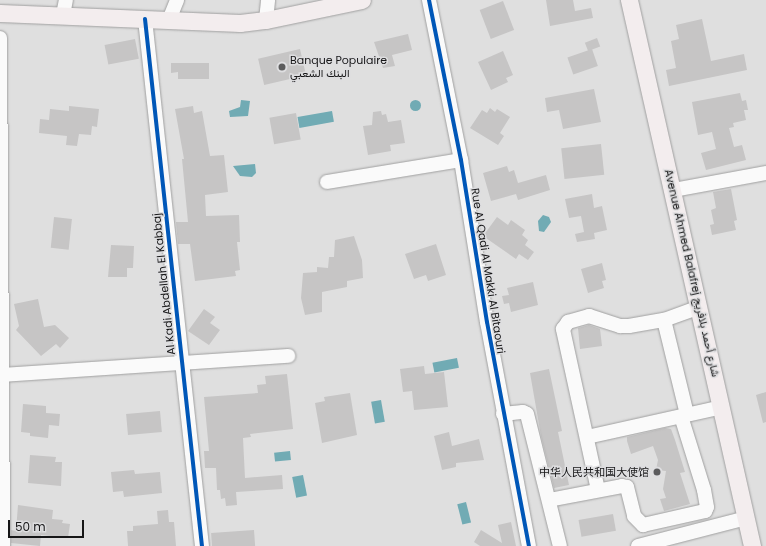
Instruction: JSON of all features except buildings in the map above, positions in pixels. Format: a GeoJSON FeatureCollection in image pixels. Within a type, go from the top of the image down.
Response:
{"type":"FeatureCollection","features":[{"type":"Feature","properties":{"kind":"main road"},"geometry":{"type":"LineString","coordinates":[[0,12],[64,8],[145,19],[240,23],[266,20],[362,0]]}},
{"type":"Feature","properties":{"kind":"main road","name":"Avenue Ahmed Balafrej شارع أحمد بلافريج"},"geometry":{"type":"LineString","coordinates":[[629,0],[722,407],[752,546]]}},
{"type":"Feature","properties":{"kind":"street"},"geometry":{"type":"LineString","coordinates":[[168,20],[177,0]]}},
{"type":"Feature","properties":{"kind":"street"},"geometry":{"type":"LineString","coordinates":[[266,20],[268,0]]}},
{"type":"Feature","properties":{"kind":"street","name":"Rue Al Qadi Al Makki Al Bitaouri"},"geometry":{"type":"LineString","coordinates":[[429,0],[461,160],[503,414],[529,546]]}},
{"type":"Feature","properties":{"kind":"street","name":"Al Kadi Abdellah El Kabbaj"},"geometry":{"type":"LineString","coordinates":[[145,19],[181,364],[202,546]]}},
{"type":"Feature","properties":{"kind":"street"},"geometry":{"type":"LineString","coordinates":[[0,38],[3,546]]}},
{"type":"Feature","properties":{"kind":"street"},"geometry":{"type":"LineString","coordinates":[[327,182],[461,160]]}},
{"type":"Feature","properties":{"kind":"street"},"geometry":{"type":"LineString","coordinates":[[673,190],[766,173]]}},
{"type":"Feature","properties":{"kind":"street"},"geometry":{"type":"LineString","coordinates":[[598,490],[563,329],[568,322],[589,316],[620,326],[629,326],[664,320],[699,307]]}},
{"type":"Feature","properties":{"kind":"street"},"geometry":{"type":"LineString","coordinates":[[549,500],[598,490],[627,487],[634,516],[643,525],[705,511],[707,507],[704,490],[684,415],[664,320]]}},
{"type":"Feature","properties":{"kind":"street"},"geometry":{"type":"LineString","coordinates":[[2,375],[288,356]]}},
{"type":"Feature","properties":{"kind":"street"},"geometry":{"type":"LineString","coordinates":[[587,437],[722,407]]}},
{"type":"Feature","properties":{"kind":"street"},"geometry":{"type":"LineString","coordinates":[[503,414],[523,412],[527,414],[560,546]]}},
{"type":"Feature","properties":{"kind":"street"},"geometry":{"type":"LineString","coordinates":[[638,546],[746,518]]}},
{"type":"Feature","properties":{"kind":"water"},"geometry":{"type":"Polygon","coordinates":[[[415,99],[419,101],[421,105],[419,109],[415,111],[411,109],[409,105],[411,101],[415,99]]]}},
{"type":"Feature","properties":{"kind":"water"},"geometry":{"type":"Polygon","coordinates":[[[241,100],[250,101],[248,116],[230,117],[229,111],[240,107],[241,100]]]}},
{"type":"Feature","properties":{"kind":"water"},"geometry":{"type":"Polygon","coordinates":[[[332,111],[334,122],[299,128],[298,117],[332,111]]]}},
{"type":"Feature","properties":{"kind":"water"},"geometry":{"type":"Polygon","coordinates":[[[255,164],[256,173],[252,177],[240,176],[233,166],[255,164]]]}},
{"type":"Feature","properties":{"kind":"water"},"geometry":{"type":"Polygon","coordinates":[[[543,215],[549,217],[551,222],[544,232],[539,231],[538,221],[543,215]]]}},
{"type":"Feature","properties":{"kind":"water"},"geometry":{"type":"Polygon","coordinates":[[[457,358],[459,368],[434,373],[432,363],[457,358]]]}},
{"type":"Feature","properties":{"kind":"water"},"geometry":{"type":"Polygon","coordinates":[[[381,400],[385,422],[375,423],[371,402],[381,400]]]}},
{"type":"Feature","properties":{"kind":"water"},"geometry":{"type":"Polygon","coordinates":[[[290,451],[291,460],[275,462],[274,453],[290,451]]]}},
{"type":"Feature","properties":{"kind":"water"},"geometry":{"type":"Polygon","coordinates":[[[303,475],[307,496],[296,498],[292,477],[303,475]]]}},
{"type":"Feature","properties":{"kind":"water"},"geometry":{"type":"Polygon","coordinates":[[[466,502],[471,522],[462,525],[457,504],[466,502]]]}},
{"type":"Feature","properties":{"kind":"cycle path"},"geometry":{"type":"LineString","coordinates":[[429,0],[461,160],[487,322],[529,546]]}},
{"type":"Feature","properties":{"kind":"cycle path"},"geometry":{"type":"LineString","coordinates":[[145,19],[202,546]]}},
{"type":"Feature","properties":{"kind":"place","name":"Banque Populaire البنك الشعبي"},"geometry":{"type":"Point","coordinates":[282,67]}},
{"type":"Feature","properties":{"kind":"place","name":"中华人民共和国大使馆"},"geometry":{"type":"Point","coordinates":[657,472]}}]}
